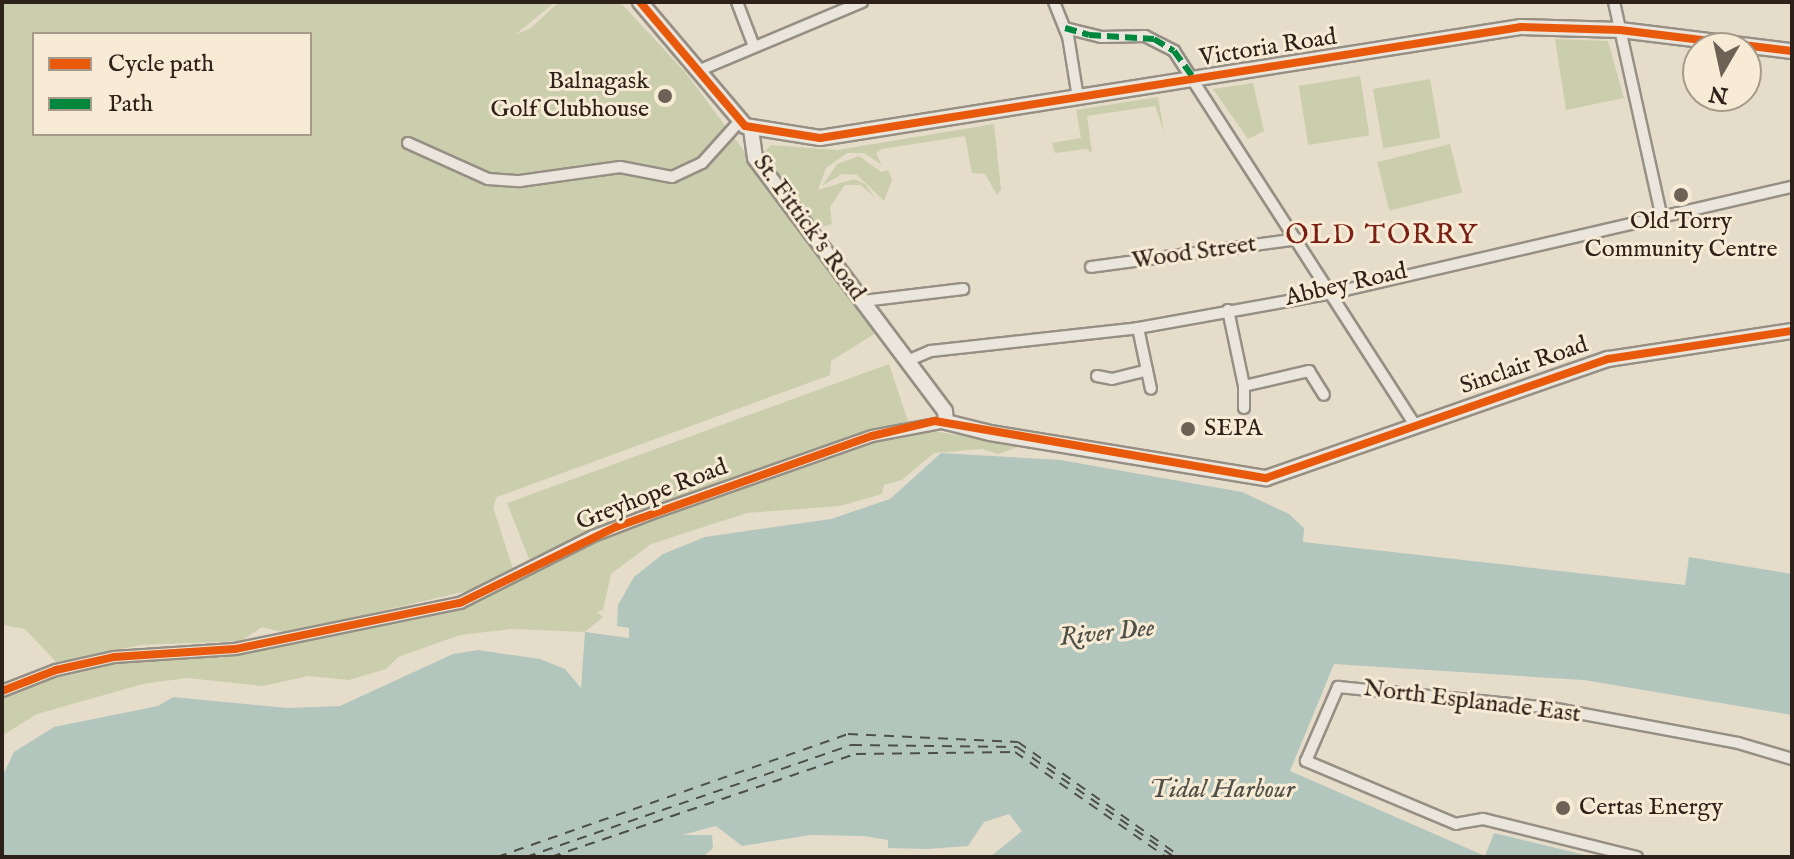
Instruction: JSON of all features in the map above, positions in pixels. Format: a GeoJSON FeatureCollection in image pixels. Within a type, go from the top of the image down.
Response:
{"type":"FeatureCollection","features":[{"type":"Feature","properties":{"kind":"street","name":"St. Fittick's Road"},"geometry":{"type":"LineString","coordinates":[[640,2],[745,125],[755,158],[945,411],[946,422]]}},
{"type":"Feature","properties":{"kind":"street"},"geometry":{"type":"LineString","coordinates":[[737,2],[753,44]]}},
{"type":"Feature","properties":{"kind":"street"},"geometry":{"type":"LineString","coordinates":[[700,70],[753,44],[862,2]]}},
{"type":"Feature","properties":{"kind":"street"},"geometry":{"type":"LineString","coordinates":[[1054,2],[1065,28],[1078,98]]}},
{"type":"Feature","properties":{"kind":"street"},"geometry":{"type":"LineString","coordinates":[[1614,2],[1661,214]]}},
{"type":"Feature","properties":{"kind":"street","name":"Victoria Road"},"geometry":{"type":"LineString","coordinates":[[745,125],[839,136],[1521,27],[1620,30],[1792,51]]}},
{"type":"Feature","properties":{"kind":"street"},"geometry":{"type":"LineString","coordinates":[[1065,28],[1089,35],[1154,39],[1174,51],[1414,424]]}},
{"type":"Feature","properties":{"kind":"street"},"geometry":{"type":"LineString","coordinates":[[408,143],[488,179],[520,181],[620,167],[672,177],[702,163],[745,125]]}},
{"type":"Feature","properties":{"kind":"street","name":"Abbey Road"},"geometry":{"type":"LineString","coordinates":[[907,361],[931,351],[1138,328],[1332,293],[1661,214],[1792,187]]}},
{"type":"Feature","properties":{"kind":"street","name":"Wood Street"},"geometry":{"type":"LineString","coordinates":[[1091,267],[1297,239]]}},
{"type":"Feature","properties":{"kind":"street"},"geometry":{"type":"LineString","coordinates":[[863,301],[963,289]]}},
{"type":"Feature","properties":{"kind":"street"},"geometry":{"type":"LineString","coordinates":[[1228,310],[1244,386],[1244,408]]}},
{"type":"Feature","properties":{"kind":"street"},"geometry":{"type":"LineString","coordinates":[[1138,328],[1151,389]]}},
{"type":"Feature","properties":{"kind":"street","name":"Sinclair Road"},"geometry":{"type":"LineString","coordinates":[[1278,475],[1414,424],[1608,359],[1792,331]]}},
{"type":"Feature","properties":{"kind":"street"},"geometry":{"type":"LineString","coordinates":[[1097,376],[1112,379],[1147,370]]}},
{"type":"Feature","properties":{"kind":"street"},"geometry":{"type":"LineString","coordinates":[[1244,386],[1309,371],[1324,395]]}},
{"type":"Feature","properties":{"kind":"street","name":"Greyhope Road"},"geometry":{"type":"LineString","coordinates":[[2,691],[56,670],[114,657],[235,649],[460,603],[593,536],[656,512],[872,436],[946,422],[1254,477],[1278,475]]}},
{"type":"Feature","properties":{"kind":"street","name":"North Esplanade East"},"geometry":{"type":"LineString","coordinates":[[1637,857],[1483,819],[1456,824],[1306,761],[1338,687],[1551,708],[1738,743],[1792,759]]}},
{"type":"Feature","properties":{"kind":"green space"},"geometry":{"type":"Polygon","coordinates":[[[2,2],[555,2],[515,35],[531,28],[559,2],[620,2],[685,72],[879,331],[831,361],[830,375],[497,497],[493,507],[513,569],[476,589],[286,633],[262,627],[241,641],[141,645],[56,662],[25,629],[2,625],[2,2]]]}},
{"type":"Feature","properties":{"kind":"green space"},"geometry":{"type":"Polygon","coordinates":[[[1555,39],[1608,41],[1624,98],[1566,110],[1555,39]]]}},
{"type":"Feature","properties":{"kind":"green space"},"geometry":{"type":"Polygon","coordinates":[[[1360,76],[1369,135],[1308,145],[1299,86],[1360,76]]]}},
{"type":"Feature","properties":{"kind":"green space"},"geometry":{"type":"Polygon","coordinates":[[[1430,79],[1440,138],[1383,148],[1373,89],[1430,79]]]}},
{"type":"Feature","properties":{"kind":"green space"},"geometry":{"type":"Polygon","coordinates":[[[1253,83],[1264,131],[1248,139],[1213,89],[1253,83]]]}},
{"type":"Feature","properties":{"kind":"green space"},"geometry":{"type":"Polygon","coordinates":[[[1158,97],[1164,132],[1155,106],[1087,116],[1092,153],[1086,149],[1055,153],[1052,143],[1081,138],[1076,110],[1158,97]]]}},
{"type":"Feature","properties":{"kind":"green space"},"geometry":{"type":"Polygon","coordinates":[[[994,124],[1001,189],[997,195],[985,174],[972,173],[965,136],[882,149],[876,153],[882,165],[864,153],[847,153],[826,168],[818,190],[854,179],[865,184],[875,198],[861,185],[845,185],[830,207],[832,224],[818,228],[762,154],[771,145],[837,150],[994,124]]]}},
{"type":"Feature","properties":{"kind":"green space"},"geometry":{"type":"Polygon","coordinates":[[[1450,144],[1462,193],[1389,211],[1377,162],[1450,144]]]}},
{"type":"Feature","properties":{"kind":"green space"},"geometry":{"type":"Polygon","coordinates":[[[859,156],[881,172],[888,170],[892,180],[884,201],[857,175],[842,174],[822,186],[837,164],[859,156]]]}},
{"type":"Feature","properties":{"kind":"green space"},"geometry":{"type":"Polygon","coordinates":[[[889,364],[908,421],[621,519],[529,559],[507,503],[889,364]]]}},
{"type":"Feature","properties":{"kind":"green space"},"geometry":{"type":"Polygon","coordinates":[[[922,429],[1021,446],[998,454],[982,449],[934,453],[902,480],[884,485],[882,494],[840,506],[747,513],[651,544],[611,574],[603,610],[597,612],[603,617],[585,632],[512,629],[460,635],[398,657],[386,669],[349,680],[308,676],[263,686],[187,678],[143,684],[37,714],[3,735],[2,697],[57,675],[123,662],[227,656],[460,609],[569,553],[656,518],[875,440],[922,429]]]}},
{"type":"Feature","properties":{"kind":"water"},"geometry":{"type":"Polygon","coordinates":[[[941,453],[1060,460],[1242,492],[1289,514],[1304,528],[1303,542],[1685,585],[1689,557],[1792,574],[1792,715],[1584,680],[1334,664],[1290,771],[1485,856],[1494,833],[1593,857],[990,857],[1022,831],[1009,814],[984,822],[968,846],[927,849],[888,848],[888,840],[864,836],[811,835],[742,846],[716,826],[682,835],[712,835],[713,848],[703,857],[2,857],[4,773],[14,752],[54,727],[158,706],[173,697],[288,708],[340,706],[453,654],[478,650],[540,659],[565,669],[581,688],[585,632],[629,638],[629,628],[617,626],[618,605],[634,577],[663,554],[705,537],[831,519],[890,499],[941,453]]]}},
{"type":"Feature","properties":{"kind":"ferry route"},"geometry":{"type":"LineString","coordinates":[[497,857],[848,734],[1018,742],[1181,857]]}},
{"type":"Feature","properties":{"kind":"ferry route"},"geometry":{"type":"LineString","coordinates":[[526,857],[852,745],[1017,747],[1174,857]]}},
{"type":"Feature","properties":{"kind":"ferry route"},"geometry":{"type":"LineString","coordinates":[[551,857],[856,754],[1015,752],[1166,857]]}},
{"type":"Feature","properties":{"kind":"marked path"},"geometry":{"type":"LineString","coordinates":[[1065,28],[1089,35],[1154,39],[1174,51],[1195,80]]}},
{"type":"Feature","properties":{"kind":"cycle path"},"geometry":{"type":"LineString","coordinates":[[640,2],[745,126],[820,138],[1521,27],[1620,30],[1792,51]]}},
{"type":"Feature","properties":{"kind":"cycle path"},"geometry":{"type":"LineString","coordinates":[[2,691],[56,670],[114,657],[235,649],[460,603],[616,527],[872,436],[935,421],[1266,478],[1608,359],[1792,331]]}},
{"type":"Feature","properties":{"kind":"place","name":"Balnagask Golf Clubhouse"},"geometry":{"type":"Point","coordinates":[665,96]}},
{"type":"Feature","properties":{"kind":"place","name":"Old Torry Community Centre"},"geometry":{"type":"Point","coordinates":[1681,195]}},
{"type":"Feature","properties":{"kind":"place","name":"SEPA"},"geometry":{"type":"Point","coordinates":[1188,429]}},
{"type":"Feature","properties":{"kind":"place","name":"Certas Energy"},"geometry":{"type":"Point","coordinates":[1563,808]}},
{"type":"Feature","properties":{"kind":"district","name":"OLD TORRY"},"geometry":{"type":"Point","coordinates":[1382,236]}},
{"type":"Feature","properties":{"kind":"water label","name":"River Dee"},"geometry":{"type":"Point","coordinates":[1107,633]}},
{"type":"Feature","properties":{"kind":"water label","name":"Tidal Harbour"},"geometry":{"type":"Point","coordinates":[1222,790]}}]}
